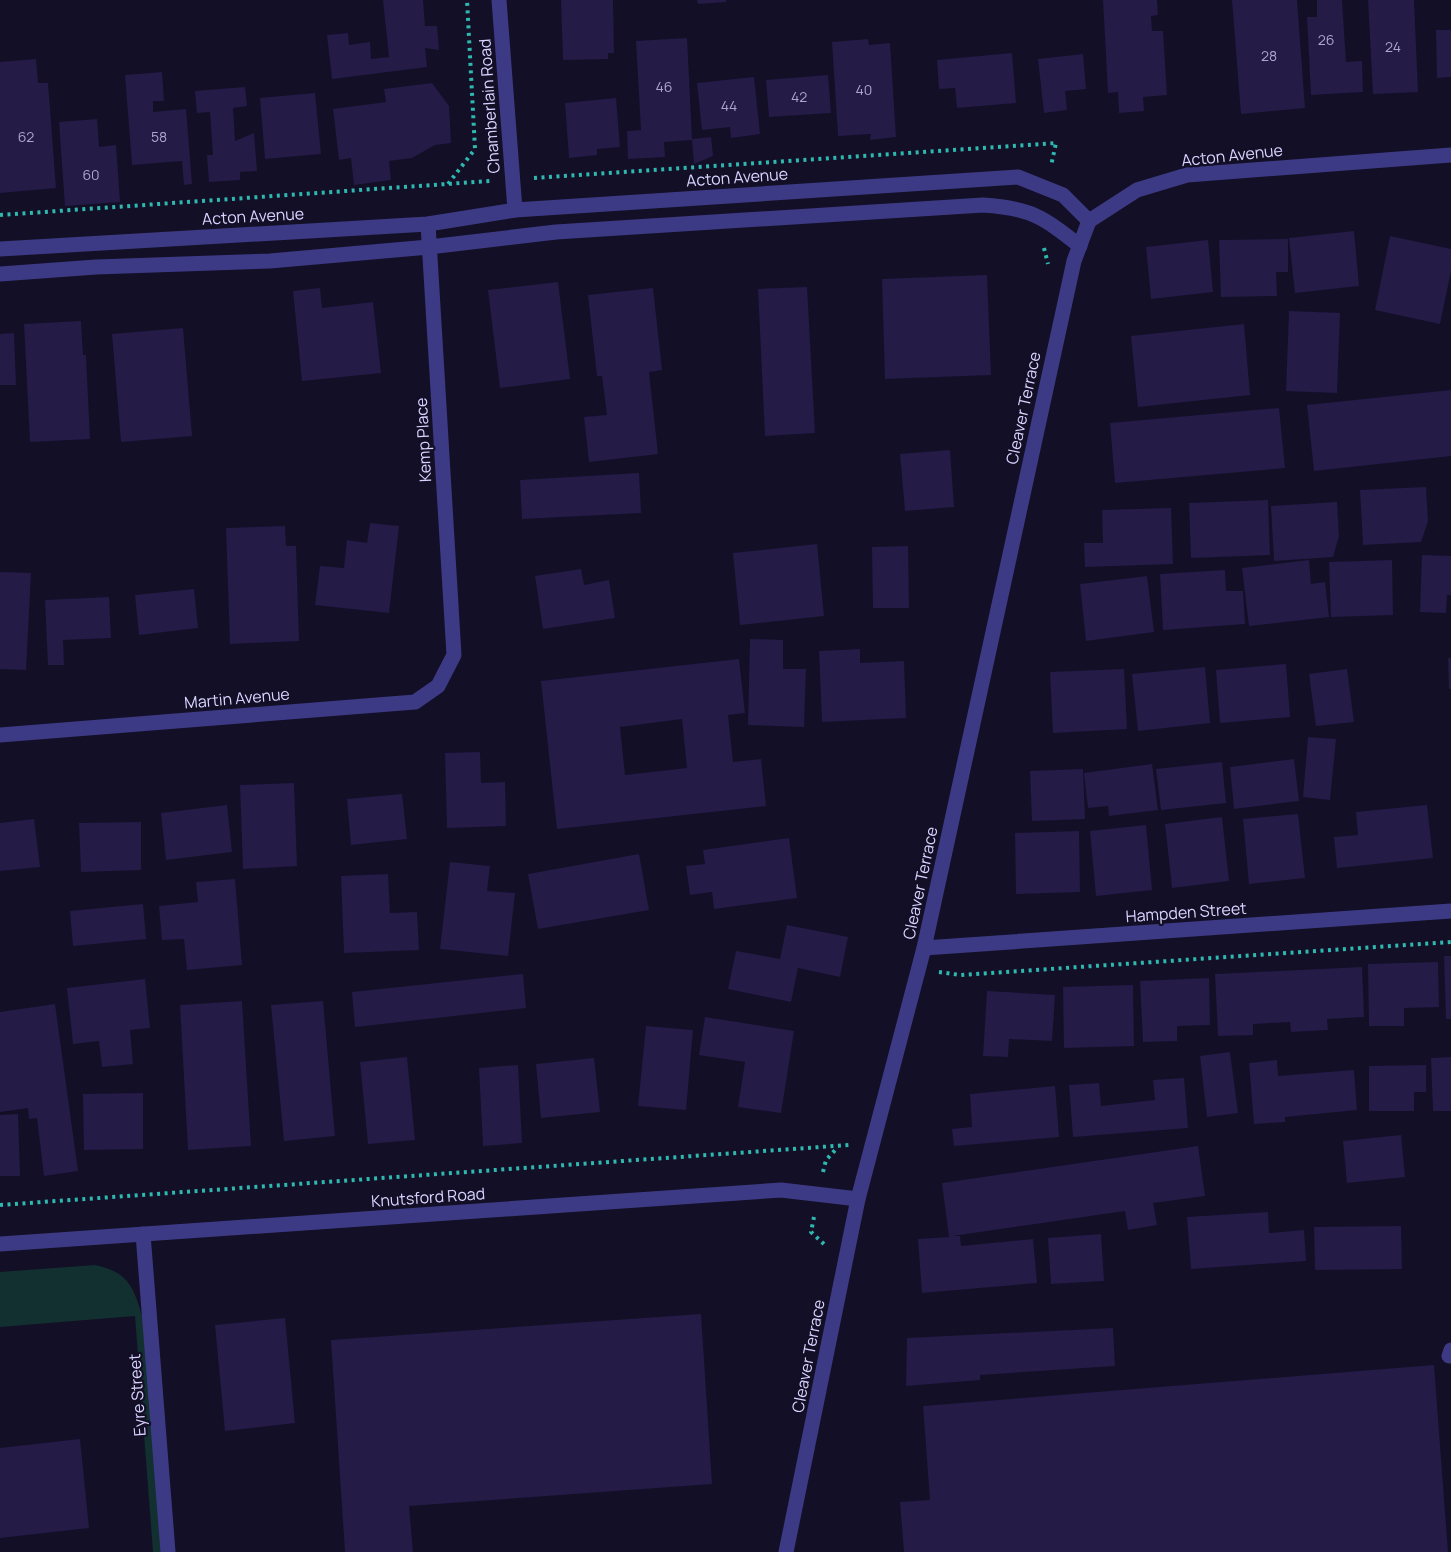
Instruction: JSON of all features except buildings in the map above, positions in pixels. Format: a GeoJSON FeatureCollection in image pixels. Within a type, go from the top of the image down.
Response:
{"type":"FeatureCollection","features":[{"type":"Feature","properties":{"kind":"street","name":"Chamberlain Road"},"geometry":{"type":"LineString","coordinates":[[499,0],[515,210]]}},
{"type":"Feature","properties":{"kind":"street","name":"Acton Avenue"},"geometry":{"type":"LineString","coordinates":[[0,249],[428,224],[515,210],[1018,177],[1063,195],[1089,221],[1137,190],[1187,175],[1451,154]]}},
{"type":"Feature","properties":{"kind":"street"},"geometry":{"type":"LineString","coordinates":[[0,274],[96,267],[270,261],[429,247],[556,232],[983,205],[1018,207],[1044,218],[1080,246]]}},
{"type":"Feature","properties":{"kind":"street","name":"Cleaver Terrace"},"geometry":{"type":"LineString","coordinates":[[786,1552],[858,1199],[924,948],[1074,261],[1089,221]]}},
{"type":"Feature","properties":{"kind":"street","name":"Kemp Place"},"geometry":{"type":"LineString","coordinates":[[428,224],[454,655]]}},
{"type":"Feature","properties":{"kind":"street","name":"Martin Avenue"},"geometry":{"type":"LineString","coordinates":[[0,735],[415,702],[438,686],[454,655]]}},
{"type":"Feature","properties":{"kind":"street","name":"Hampden Street"},"geometry":{"type":"LineString","coordinates":[[924,948],[1451,911]]}},
{"type":"Feature","properties":{"kind":"street","name":"Knutsford Road"},"geometry":{"type":"LineString","coordinates":[[0,1244],[780,1190],[858,1199]]}},
{"type":"Feature","properties":{"kind":"street","name":"Eyre Street"},"geometry":{"type":"LineString","coordinates":[[143,1234],[168,1552]]}},
{"type":"Feature","properties":{"kind":"path"},"geometry":{"type":"LineString","coordinates":[[448,184],[475,149],[467,0]]}},
{"type":"Feature","properties":{"kind":"path"},"geometry":{"type":"LineString","coordinates":[[0,215],[1056,143],[1056,155],[1044,187]]}},
{"type":"Feature","properties":{"kind":"path"},"geometry":{"type":"LineString","coordinates":[[1034,214],[1029,227],[1041,239],[1051,276]]}},
{"type":"Feature","properties":{"kind":"path"},"geometry":{"type":"LineString","coordinates":[[918,970],[960,975],[1451,942]]}},
{"type":"Feature","properties":{"kind":"path"},"geometry":{"type":"LineString","coordinates":[[0,1205],[851,1144]]}},
{"type":"Feature","properties":{"kind":"green space"},"geometry":{"type":"Polygon","coordinates":[[[95,1265],[116,1272],[123,1277],[133,1290],[143,1319],[162,1552],[153,1552],[135,1316],[0,1327],[0,1272],[95,1265]]]}}]}
